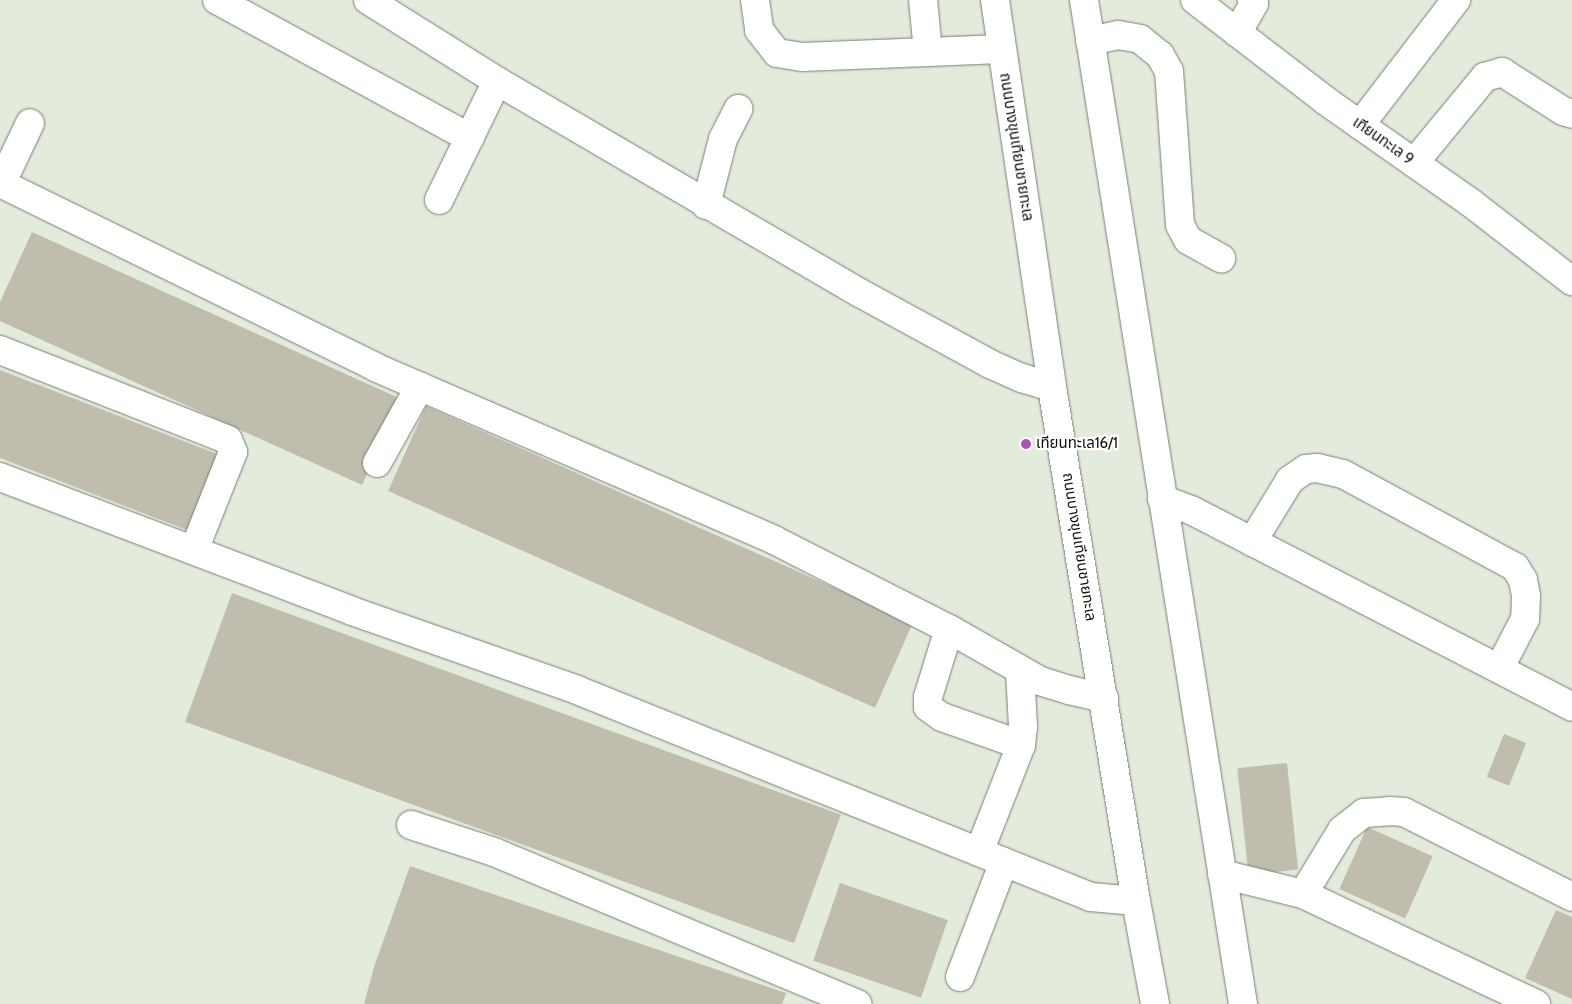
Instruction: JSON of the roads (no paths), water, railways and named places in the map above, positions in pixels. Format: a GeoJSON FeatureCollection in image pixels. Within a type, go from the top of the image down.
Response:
{"type":"FeatureCollection","features":[{"type":"Feature","properties":{"kind":"main road"},"geometry":{"type":"LineString","coordinates":[[217,0],[470,138]]}},
{"type":"Feature","properties":{"kind":"main road"},"geometry":{"type":"LineString","coordinates":[[368,0],[497,81],[706,205],[990,364],[1022,378],[1052,387]]}},
{"type":"Feature","properties":{"kind":"main road"},"geometry":{"type":"LineString","coordinates":[[755,0],[759,30],[777,53],[802,57],[1001,49]]}},
{"type":"Feature","properties":{"kind":"main road"},"geometry":{"type":"LineString","coordinates":[[923,0],[928,52]]}},
{"type":"Feature","properties":{"kind":"main road","name":"ถนนบางขุนเทียนชายทะเล"},"geometry":{"type":"LineString","coordinates":[[995,0],[1052,387],[1154,1004]]}},
{"type":"Feature","properties":{"kind":"main road"},"geometry":{"type":"LineString","coordinates":[[1084,0],[1243,1004]]}},
{"type":"Feature","properties":{"kind":"main road","name":"เทียนทะเล 9"},"geometry":{"type":"LineString","coordinates":[[1195,0],[1360,125],[1572,281]]}},
{"type":"Feature","properties":{"kind":"main road"},"geometry":{"type":"LineString","coordinates":[[1237,33],[1254,3],[1252,0]]}},
{"type":"Feature","properties":{"kind":"main road"},"geometry":{"type":"LineString","coordinates":[[1360,125],[1456,0]]}},
{"type":"Feature","properties":{"kind":"main road"},"geometry":{"type":"LineString","coordinates":[[1090,41],[1118,34],[1140,39],[1160,55],[1169,71],[1180,225],[1188,240],[1221,258]]}},
{"type":"Feature","properties":{"kind":"main road"},"geometry":{"type":"LineString","coordinates":[[1414,163],[1485,77],[1502,72],[1563,111],[1572,114]]}},
{"type":"Feature","properties":{"kind":"main road"},"geometry":{"type":"LineString","coordinates":[[439,200],[497,81]]}},
{"type":"Feature","properties":{"kind":"main road"},"geometry":{"type":"LineString","coordinates":[[706,205],[723,139],[738,109]]}},
{"type":"Feature","properties":{"kind":"main road"},"geometry":{"type":"LineString","coordinates":[[30,123],[1,183],[377,368],[774,540],[949,629],[1020,671],[1069,690],[1104,698]]}},
{"type":"Feature","properties":{"kind":"main road"},"geometry":{"type":"LineString","coordinates":[[0,350],[228,440],[232,452],[194,550]]}},
{"type":"Feature","properties":{"kind":"main road"},"geometry":{"type":"LineString","coordinates":[[377,463],[420,386]]}},
{"type":"Feature","properties":{"kind":"main road"},"geometry":{"type":"LineString","coordinates":[[1252,542],[1290,480],[1306,469],[1317,468],[1343,474],[1515,567],[1523,580],[1526,596],[1525,619],[1499,669]]}},
{"type":"Feature","properties":{"kind":"main road"},"geometry":{"type":"LineString","coordinates":[[0,477],[352,610],[577,690],[1091,896],[1136,902]]}},
{"type":"Feature","properties":{"kind":"main road"},"geometry":{"type":"LineString","coordinates":[[1162,499],[1191,510],[1572,707]]}},
{"type":"Feature","properties":{"kind":"main road"},"geometry":{"type":"LineString","coordinates":[[949,629],[928,697],[928,707],[942,717],[1021,745]]}},
{"type":"Feature","properties":{"kind":"main road"},"geometry":{"type":"LineString","coordinates":[[979,852],[1021,745],[1023,726],[1020,671]]}},
{"type":"Feature","properties":{"kind":"main road"},"geometry":{"type":"LineString","coordinates":[[1303,894],[1342,830],[1364,814],[1390,811],[1404,812],[1572,897]]}},
{"type":"Feature","properties":{"kind":"main road"},"geometry":{"type":"LineString","coordinates":[[411,825],[494,852],[857,1004]]}},
{"type":"Feature","properties":{"kind":"main road"},"geometry":{"type":"LineString","coordinates":[[960,977],[1004,862]]}},
{"type":"Feature","properties":{"kind":"main road"},"geometry":{"type":"LineString","coordinates":[[1222,874],[1303,894],[1536,1004]]}},
{"type":"Feature","properties":{"kind":"place","name":"เทียนทะเล16/1"},"geometry":{"type":"Point","coordinates":[1026,444]}}]}
